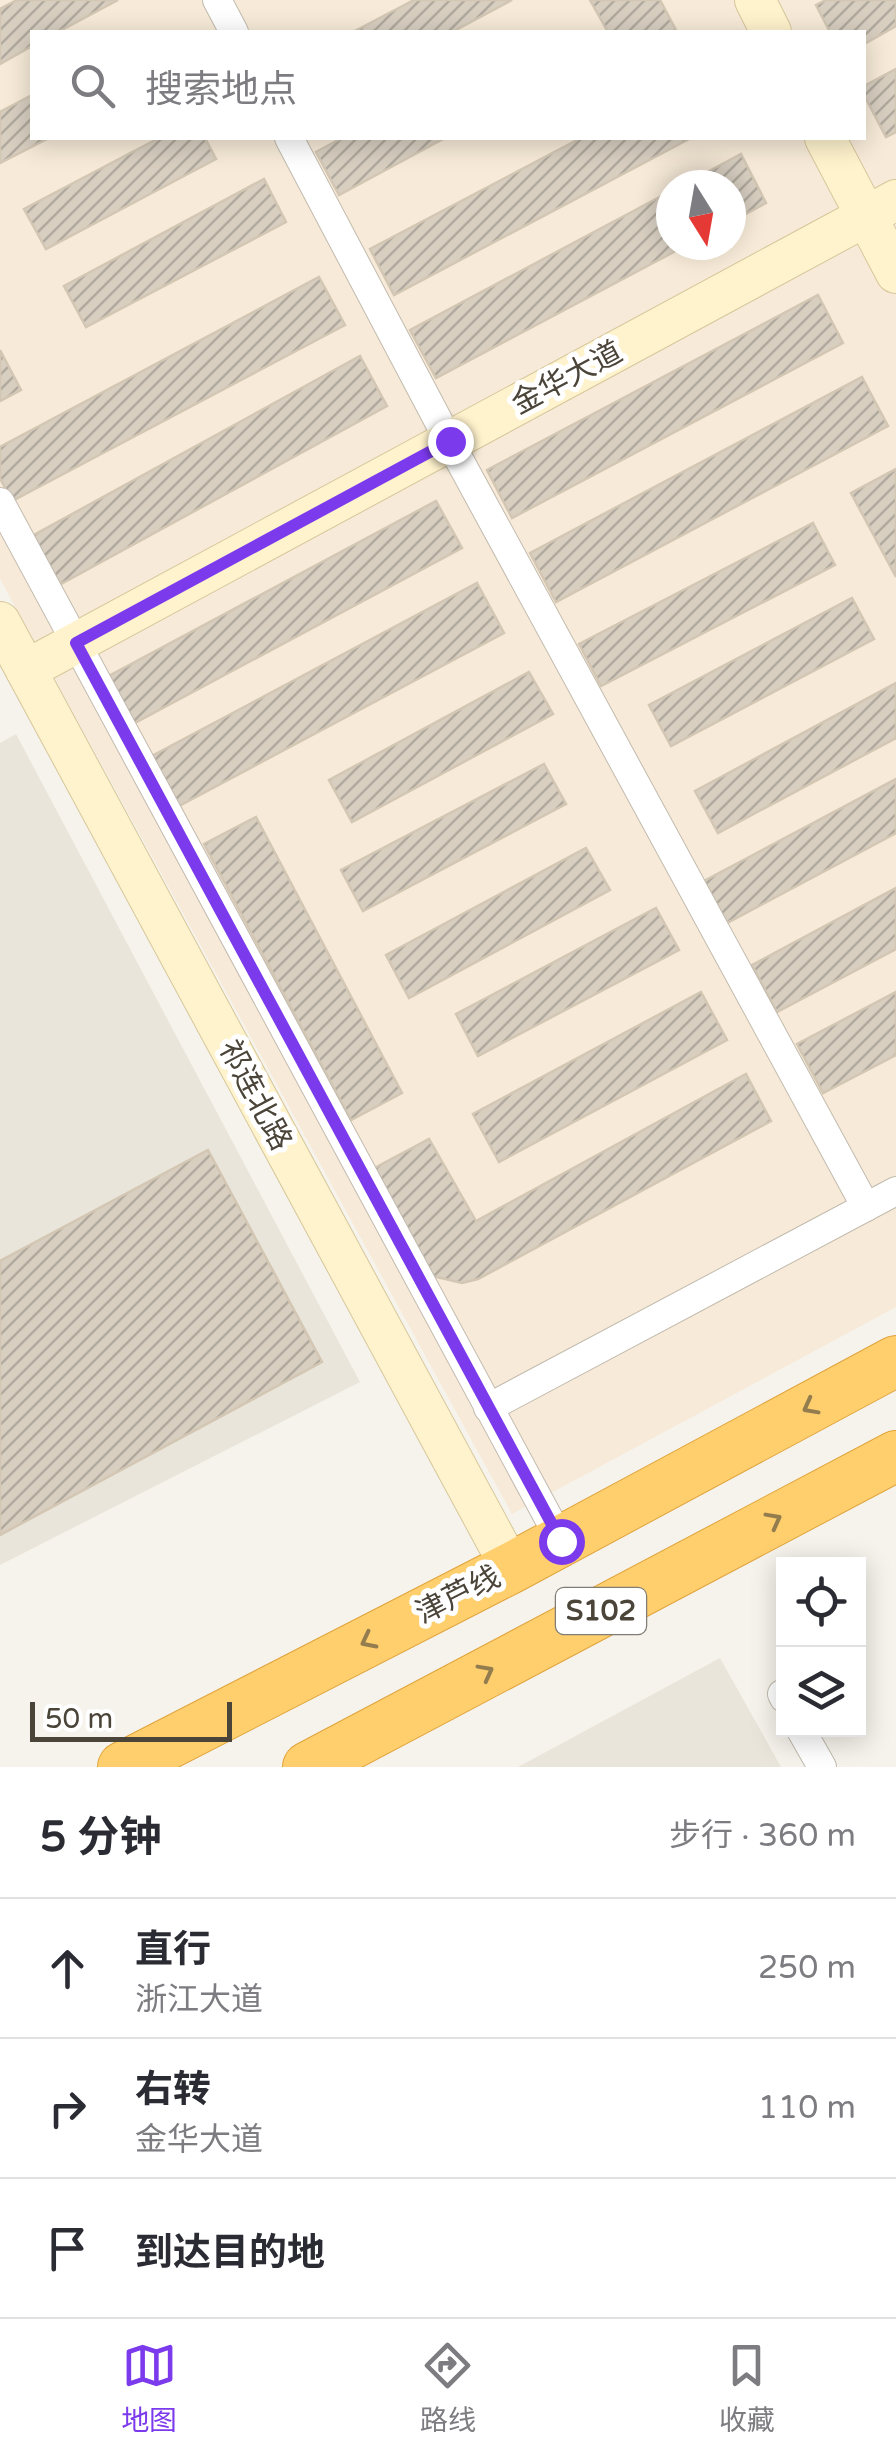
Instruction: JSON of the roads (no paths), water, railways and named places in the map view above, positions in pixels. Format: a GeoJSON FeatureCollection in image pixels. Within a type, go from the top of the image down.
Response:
{"type":"FeatureCollection","features":[{"type":"Feature","properties":{"kind":"highway","name":"津芦线"},"geometry":{"type":"LineString","coordinates":[[123,1767],[510,1568],[896,1361]]}},
{"type":"Feature","properties":{"kind":"highway","name":"S102"},"geometry":{"type":"LineString","coordinates":[[308,1767],[896,1456]]}},
{"type":"Feature","properties":{"kind":"street"},"geometry":{"type":"LineString","coordinates":[[217,0],[233,30]]}},
{"type":"Feature","properties":{"kind":"street"},"geometry":{"type":"LineString","coordinates":[[755,0],[771,30]]}},
{"type":"Feature","properties":{"kind":"street"},"geometry":{"type":"LineString","coordinates":[[290,140],[866,1207]]}},
{"type":"Feature","properties":{"kind":"street"},"geometry":{"type":"LineString","coordinates":[[827,140],[880,208],[896,273]]}},
{"type":"Feature","properties":{"kind":"street","name":"金华大道"},"geometry":{"type":"LineString","coordinates":[[26,670],[880,208]]}},
{"type":"Feature","properties":{"kind":"street"},"geometry":{"type":"LineString","coordinates":[[0,502],[561,1541]]}},
{"type":"Feature","properties":{"kind":"street","name":"祁连北路"},"geometry":{"type":"LineString","coordinates":[[0,622],[510,1568]]}},
{"type":"Feature","properties":{"kind":"street"},"geometry":{"type":"LineString","coordinates":[[488,1408],[896,1191]]}},
{"type":"Feature","properties":{"kind":"street"},"geometry":{"type":"LineString","coordinates":[[805,1737],[822,1767]]}}]}
